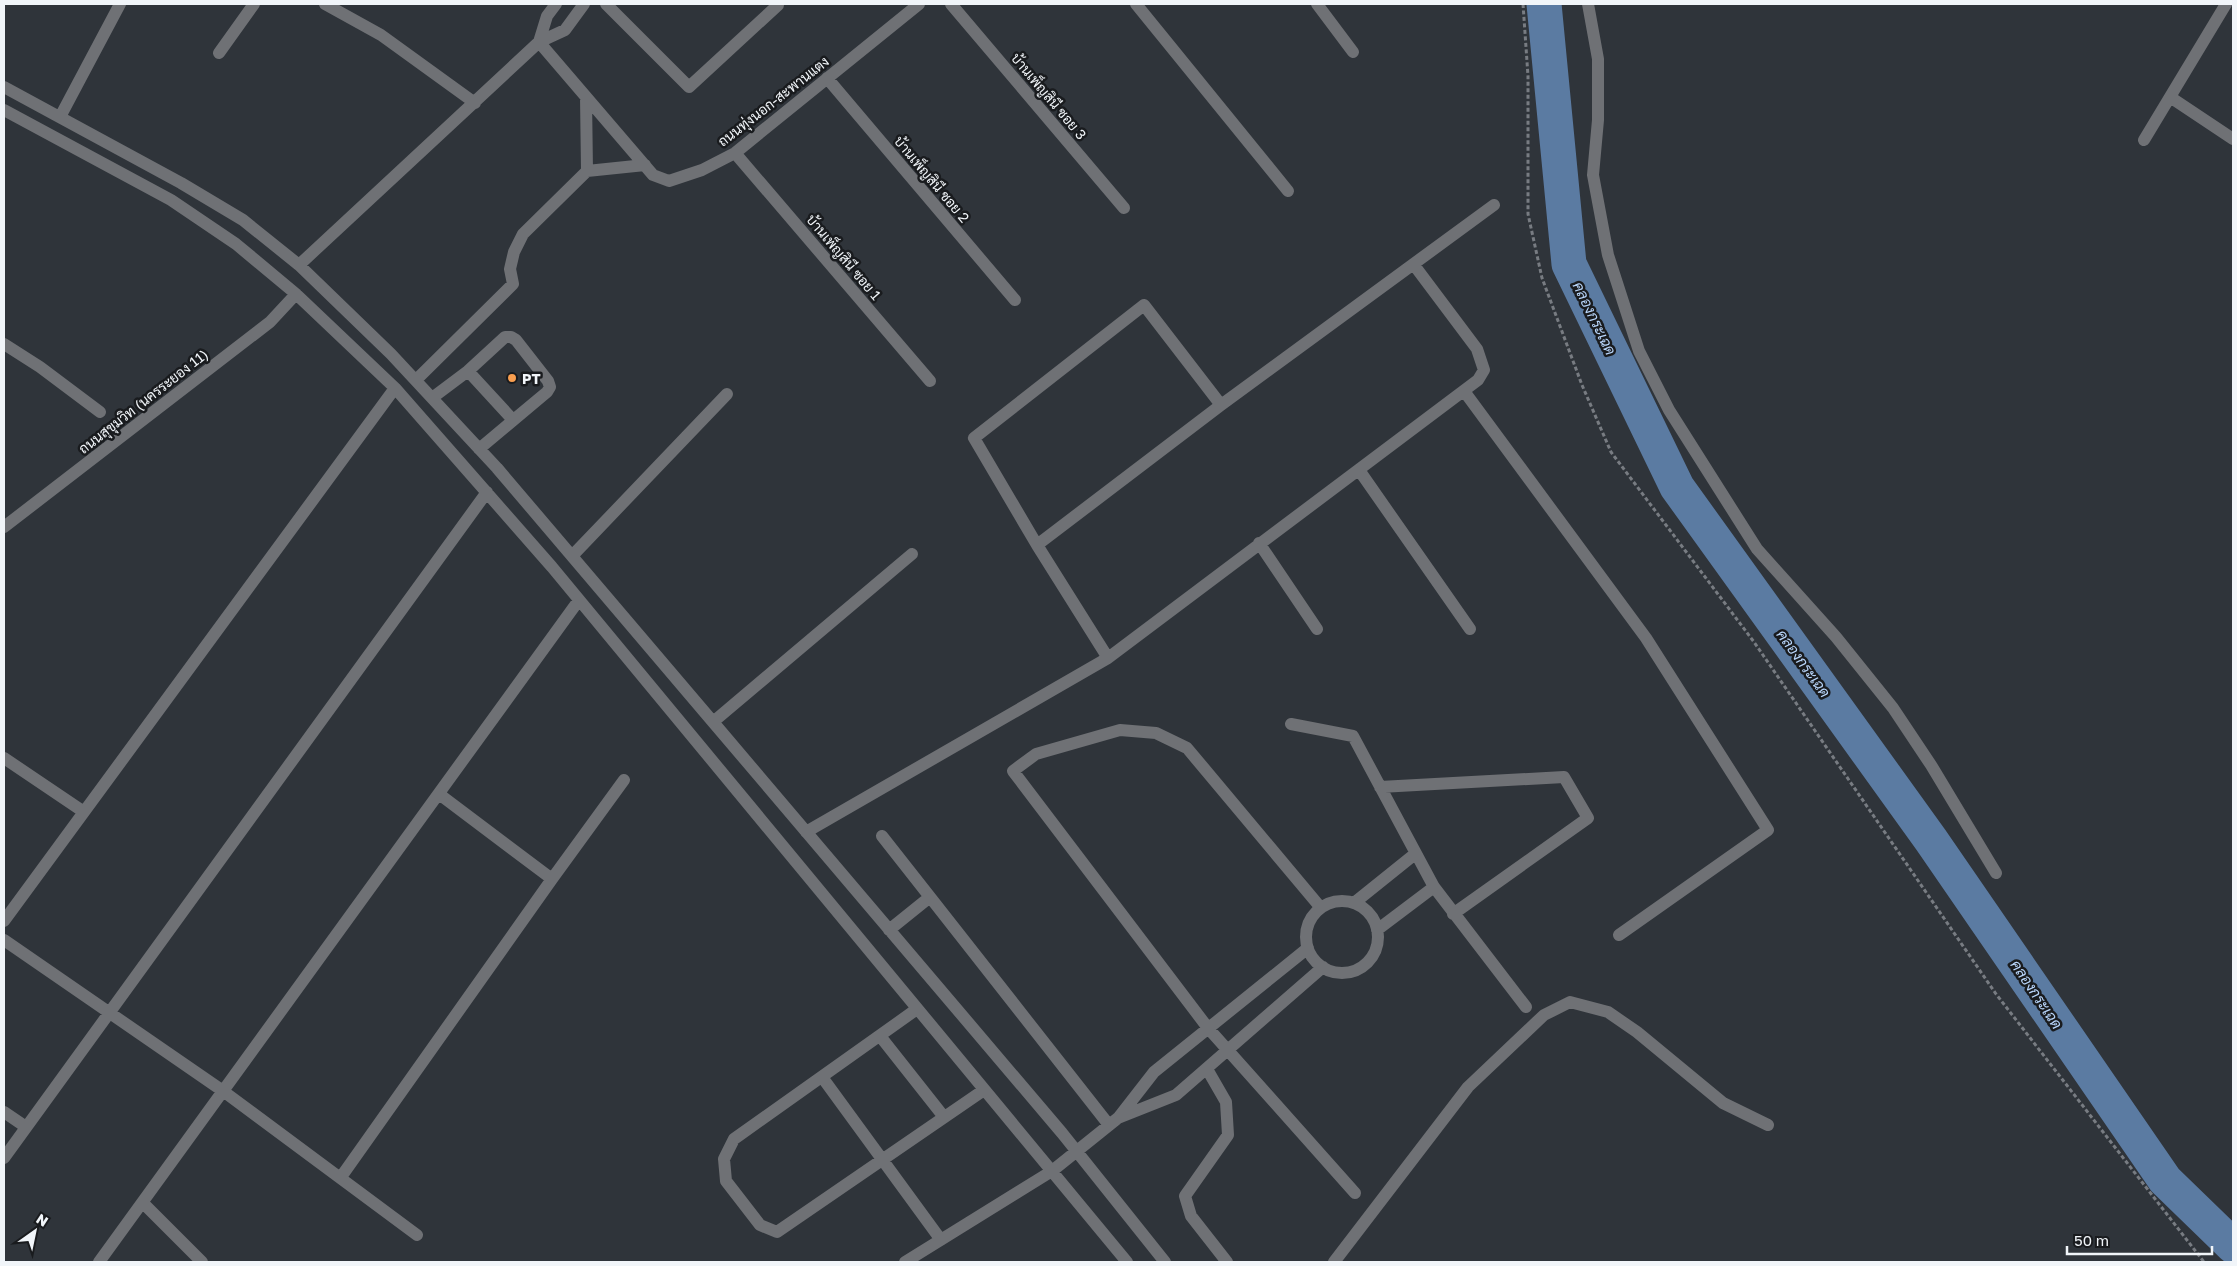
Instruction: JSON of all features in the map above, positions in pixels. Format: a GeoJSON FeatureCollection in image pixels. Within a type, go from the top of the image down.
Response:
{"type":"FeatureCollection","features":[{"type":"Feature","properties":{"kind":"street"},"geometry":{"type":"LineString","coordinates":[[60,117],[120,4]]}},
{"type":"Feature","properties":{"kind":"street"},"geometry":{"type":"LineString","coordinates":[[220,53],[254,4]]}},
{"type":"Feature","properties":{"kind":"street"},"geometry":{"type":"LineString","coordinates":[[326,4],[381,35],[476,103]]}},
{"type":"Feature","properties":{"kind":"street"},"geometry":{"type":"LineString","coordinates":[[539,42],[547,16],[556,4]]}},
{"type":"Feature","properties":{"kind":"street"},"geometry":{"type":"LineString","coordinates":[[299,265],[476,103],[539,42],[565,30],[584,4]]}},
{"type":"Feature","properties":{"kind":"street"},"geometry":{"type":"LineString","coordinates":[[606,4],[689,87],[778,5],[776,4]]}},
{"type":"Feature","properties":{"kind":"street","name":"ถนนทุ่งนอก-สะพานแตง"},"geometry":{"type":"LineString","coordinates":[[539,42],[653,175],[668,181],[702,170],[735,153],[919,4]]}},
{"type":"Feature","properties":{"kind":"street","name":"บ้านเพ็ญสินี ซอย 3"},"geometry":{"type":"LineString","coordinates":[[951,4],[1124,208]]}},
{"type":"Feature","properties":{"kind":"street"},"geometry":{"type":"LineString","coordinates":[[1136,4],[1288,191]]}},
{"type":"Feature","properties":{"kind":"street"},"geometry":{"type":"LineString","coordinates":[[1318,4],[1352,52]]}},
{"type":"Feature","properties":{"kind":"street"},"geometry":{"type":"LineString","coordinates":[[1588,4],[1598,59],[1598,120],[1593,175],[1608,255],[1640,351],[1669,410],[1757,549],[1836,637],[1893,708],[1931,766],[1996,873]]}},
{"type":"Feature","properties":{"kind":"street"},"geometry":{"type":"LineString","coordinates":[[2144,140],[2226,4]]}},
{"type":"Feature","properties":{"kind":"street","name":"บ้านเพ็ญสินี ซอย 2"},"geometry":{"type":"LineString","coordinates":[[827,78],[1015,300]]}},
{"type":"Feature","properties":{"kind":"street"},"geometry":{"type":"LineString","coordinates":[[4,87],[181,183],[243,220],[299,265],[416,380],[572,556],[713,722],[1077,1152],[1165,1262]]}},
{"type":"Feature","properties":{"kind":"street"},"geometry":{"type":"LineString","coordinates":[[586,97],[587,171]]}},
{"type":"Feature","properties":{"kind":"street"},"geometry":{"type":"LineString","coordinates":[[2170,97],[2233,139]]}},
{"type":"Feature","properties":{"kind":"street"},"geometry":{"type":"LineString","coordinates":[[4,110],[171,200],[236,244],[296,294],[395,388],[579,600],[1127,1262]]}},
{"type":"Feature","properties":{"kind":"street","name":"บ้านเพ็ญสินี ซอย 1"},"geometry":{"type":"LineString","coordinates":[[735,153],[930,381]]}},
{"type":"Feature","properties":{"kind":"street"},"geometry":{"type":"LineString","coordinates":[[416,380],[514,284],[510,269],[514,252],[523,234],[587,171],[645,164]]}},
{"type":"Feature","properties":{"kind":"street"},"geometry":{"type":"LineString","coordinates":[[1037,545],[1221,405],[1494,205]]}},
{"type":"Feature","properties":{"kind":"street"},"geometry":{"type":"LineString","coordinates":[[806,832],[1108,658],[1478,380],[1484,370],[1482,358],[1477,349],[1414,265]]}},
{"type":"Feature","properties":{"kind":"street","name":"ถนนสุขุมวิท (นครระยอง 11)"},"geometry":{"type":"LineString","coordinates":[[4,526],[270,322],[296,294]]}},
{"type":"Feature","properties":{"kind":"street"},"geometry":{"type":"LineString","coordinates":[[1108,658],[1037,545],[974,438],[1144,305],[1221,405]]}},
{"type":"Feature","properties":{"kind":"street"},"geometry":{"type":"LineString","coordinates":[[432,398],[468,372],[505,337],[516,340],[548,381],[550,387],[547,392],[479,449]]}},
{"type":"Feature","properties":{"kind":"street"},"geometry":{"type":"LineString","coordinates":[[4,344],[40,367],[100,412]]}},
{"type":"Feature","properties":{"kind":"street"},"geometry":{"type":"LineString","coordinates":[[468,372],[513,420]]}},
{"type":"Feature","properties":{"kind":"street"},"geometry":{"type":"LineString","coordinates":[[4,921],[395,388]]}},
{"type":"Feature","properties":{"kind":"street"},"geometry":{"type":"LineString","coordinates":[[1464,391],[1646,638],[1768,830],[1619,934]]}},
{"type":"Feature","properties":{"kind":"street"},"geometry":{"type":"LineString","coordinates":[[572,556],[727,394]]}},
{"type":"Feature","properties":{"kind":"street"},"geometry":{"type":"LineString","coordinates":[[1359,470],[1470,629]]}},
{"type":"Feature","properties":{"kind":"street"},"geometry":{"type":"LineString","coordinates":[[4,1158],[487,492]]}},
{"type":"Feature","properties":{"kind":"street"},"geometry":{"type":"LineString","coordinates":[[1260,543],[1317,629]]}},
{"type":"Feature","properties":{"kind":"street"},"geometry":{"type":"LineString","coordinates":[[713,722],[912,554]]}},
{"type":"Feature","properties":{"kind":"street"},"geometry":{"type":"LineString","coordinates":[[100,1262],[579,600]]}},
{"type":"Feature","properties":{"kind":"street"},"geometry":{"type":"LineString","coordinates":[[1291,724],[1353,736],[1434,887],[1526,1007]]}},
{"type":"Feature","properties":{"kind":"street"},"geometry":{"type":"LineString","coordinates":[[1321,908],[1187,748],[1156,733],[1120,730],[1036,754],[1013,771],[1208,1028],[1355,1193]]}},
{"type":"Feature","properties":{"kind":"street"},"geometry":{"type":"LineString","coordinates":[[4,758],[84,812]]}},
{"type":"Feature","properties":{"kind":"street"},"geometry":{"type":"LineString","coordinates":[[1380,787],[1564,777],[1588,818],[1453,914]]}},
{"type":"Feature","properties":{"kind":"street"},"geometry":{"type":"LineString","coordinates":[[341,1177],[624,780]]}},
{"type":"Feature","properties":{"kind":"street"},"geometry":{"type":"LineString","coordinates":[[439,794],[552,879]]}},
{"type":"Feature","properties":{"kind":"street"},"geometry":{"type":"LineString","coordinates":[[882,836],[1114,1122]]}},
{"type":"Feature","properties":{"kind":"street"},"geometry":{"type":"LineString","coordinates":[[1354,903],[1415,854]]}},
{"type":"Feature","properties":{"kind":"street"},"geometry":{"type":"LineString","coordinates":[[1377,930],[1434,887]]}},
{"type":"Feature","properties":{"kind":"street"},"geometry":{"type":"LineString","coordinates":[[889,930],[930,897]]}},
{"type":"Feature","properties":{"kind":"street"},"geometry":{"type":"LineString","coordinates":[[1342,901],[1354,903],[1369,914],[1377,930],[1377,942],[1373,954],[1366,964],[1353,971],[1338,972],[1323,968],[1313,960],[1308,948],[1306,933],[1311,918],[1321,908],[1331,903],[1342,901]]}},
{"type":"Feature","properties":{"kind":"street"},"geometry":{"type":"LineString","coordinates":[[4,940],[223,1091],[417,1235]]}},
{"type":"Feature","properties":{"kind":"street"},"geometry":{"type":"LineString","coordinates":[[905,1262],[1052,1171],[1077,1152],[1114,1122],[1154,1072],[1308,948]]}},
{"type":"Feature","properties":{"kind":"street"},"geometry":{"type":"LineString","coordinates":[[1114,1122],[1176,1095],[1323,968]]}},
{"type":"Feature","properties":{"kind":"street"},"geometry":{"type":"LineString","coordinates":[[1334,1262],[1468,1087],[1544,1015],[1570,1002],[1608,1012],[1637,1032],[1723,1103],[1768,1125]]}},
{"type":"Feature","properties":{"kind":"street"},"geometry":{"type":"LineString","coordinates":[[917,1009],[734,1139],[724,1158],[726,1181],[760,1225],[777,1232],[984,1090]]}},
{"type":"Feature","properties":{"kind":"street"},"geometry":{"type":"LineString","coordinates":[[880,1036],[944,1117]]}},
{"type":"Feature","properties":{"kind":"street"},"geometry":{"type":"LineString","coordinates":[[1207,1069],[1226,1102],[1228,1134],[1185,1196],[1191,1216],[1228,1262]]}},
{"type":"Feature","properties":{"kind":"street"},"geometry":{"type":"LineString","coordinates":[[822,1077],[941,1240]]}},
{"type":"Feature","properties":{"kind":"street"},"geometry":{"type":"LineString","coordinates":[[4,1112],[26,1128]]}},
{"type":"Feature","properties":{"kind":"street"},"geometry":{"type":"LineString","coordinates":[[143,1203],[202,1262]]}},
{"type":"Feature","properties":{"kind":"path"},"geometry":{"type":"LineString","coordinates":[[1522,4],[1528,76],[1528,214],[1542,278],[1582,385],[1611,452],[1754,642],[1996,994],[2204,1262]]}},
{"type":"Feature","properties":{"kind":"waterway","name":"คลองกระเฉด"},"geometry":{"type":"LineString","coordinates":[[1544,4],[1569,264],[1677,487],[1931,840],[2165,1180],[2233,1246]]}},
{"type":"Feature","properties":{"kind":"place","name":"PT"},"geometry":{"type":"Point","coordinates":[512,378]}}]}
